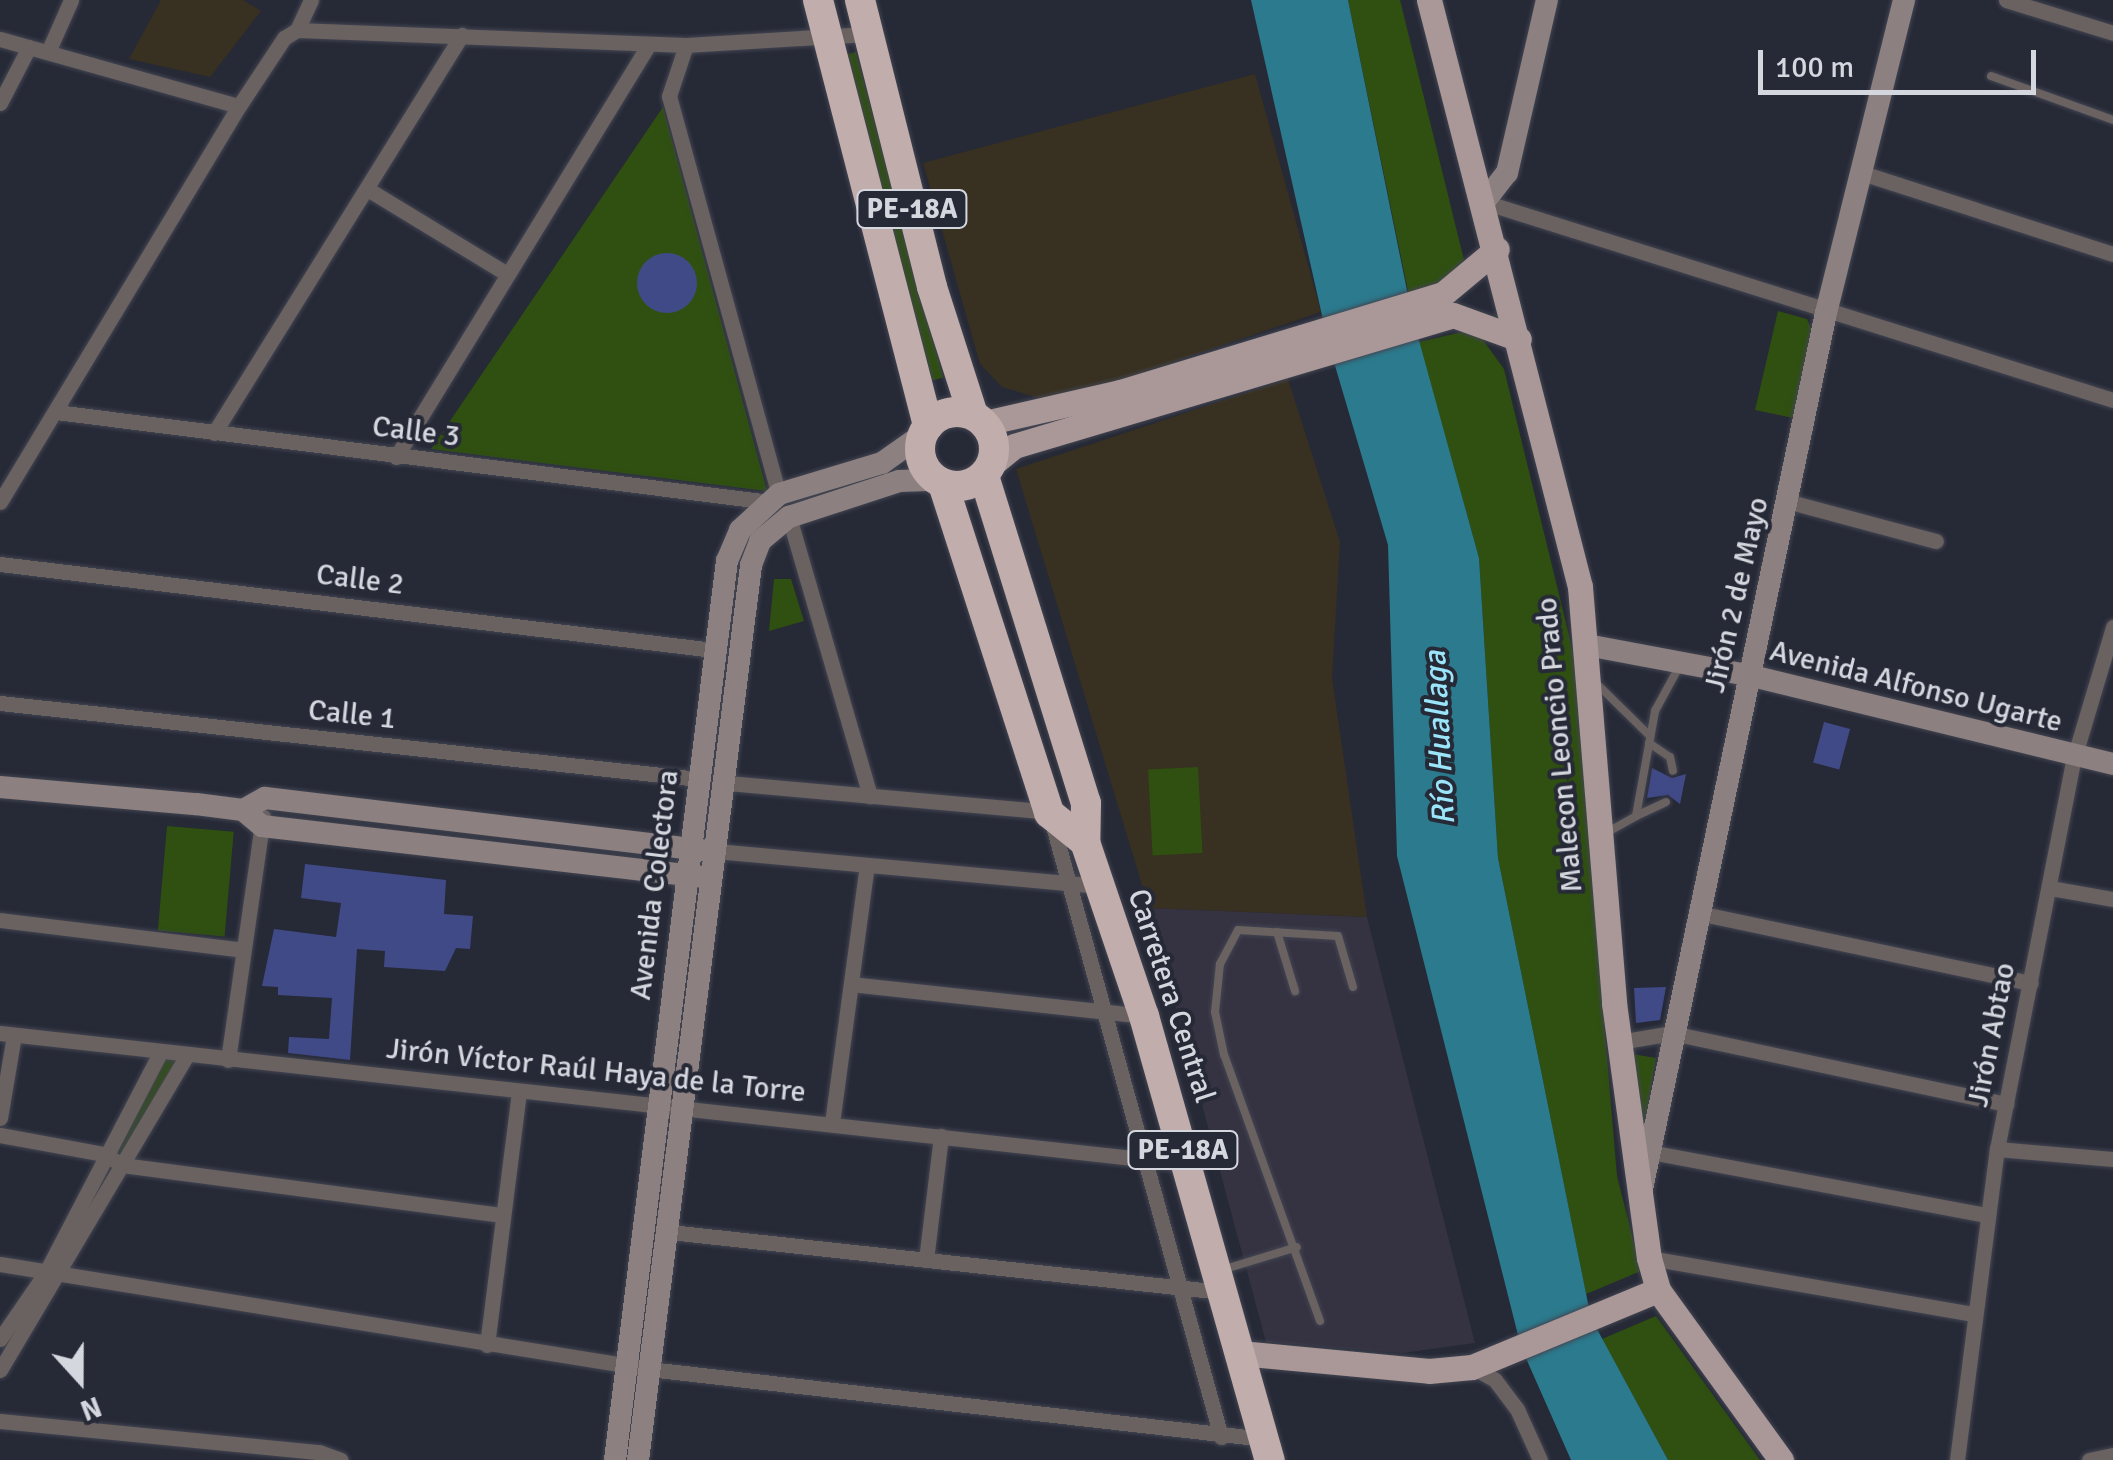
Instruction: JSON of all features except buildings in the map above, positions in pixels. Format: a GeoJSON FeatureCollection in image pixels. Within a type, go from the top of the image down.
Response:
{"type":"FeatureCollection","features":[{"type":"Feature","properties":{"kind":"highway","name":"PE-18A"},"geometry":{"type":"LineString","coordinates":[[818,0],[925,430]]}},
{"type":"Feature","properties":{"kind":"highway","name":"PE-18A"},"geometry":{"type":"LineString","coordinates":[[860,0],[932,287],[979,419]]}},
{"type":"Feature","properties":{"kind":"highway"},"geometry":{"type":"LineString","coordinates":[[939,482],[957,487],[988,470],[995,450],[979,419],[948,413],[925,430],[921,459],[939,482],[1049,813],[1084,842]]}},
{"type":"Feature","properties":{"kind":"highway","name":"Carretera Central"},"geometry":{"type":"LineString","coordinates":[[988,470],[1086,802],[1084,842],[1144,1016],[1268,1449]]}},
{"type":"Feature","properties":{"kind":"main road","name":"Malecon Leoncio Prado"},"geometry":{"type":"LineString","coordinates":[[1429,0],[1497,249],[1580,587],[1619,1042],[1638,1207],[1650,1258],[1658,1290],[1780,1460]]}},
{"type":"Feature","properties":{"kind":"main road"},"geometry":{"type":"LineString","coordinates":[[988,470],[1014,446],[1207,375],[1448,305],[1497,249]]}},
{"type":"Feature","properties":{"kind":"main road"},"geometry":{"type":"LineString","coordinates":[[1448,305],[1520,340]]}},
{"type":"Feature","properties":{"kind":"main road"},"geometry":{"type":"LineString","coordinates":[[979,419],[1207,375]]}},
{"type":"Feature","properties":{"kind":"main road"},"geometry":{"type":"LineString","coordinates":[[1240,1354],[1429,1372],[1475,1367],[1658,1290]]}},
{"type":"Feature","properties":{"kind":"street"},"geometry":{"type":"LineString","coordinates":[[48,52],[71,0]]}},
{"type":"Feature","properties":{"kind":"street"},"geometry":{"type":"LineString","coordinates":[[0,502],[239,106],[311,0]]}},
{"type":"Feature","properties":{"kind":"street"},"geometry":{"type":"LineString","coordinates":[[1546,0],[1507,173],[1484,202],[2113,400]]}},
{"type":"Feature","properties":{"kind":"street","name":"Jirón 2 de Mayo"},"geometry":{"type":"LineString","coordinates":[[1638,1207],[1748,675],[1790,502],[1826,312],[1904,0]]}},
{"type":"Feature","properties":{"kind":"street"},"geometry":{"type":"LineString","coordinates":[[2006,0],[2113,34]]}},
{"type":"Feature","properties":{"kind":"street"},"geometry":{"type":"LineString","coordinates":[[291,34],[462,35],[686,46],[828,41],[868,34]]}},
{"type":"Feature","properties":{"kind":"street"},"geometry":{"type":"LineString","coordinates":[[214,432],[369,190],[462,35]]}},
{"type":"Feature","properties":{"kind":"street"},"geometry":{"type":"LineString","coordinates":[[0,39],[239,106]]}},
{"type":"Feature","properties":{"kind":"street"},"geometry":{"type":"LineString","coordinates":[[396,458],[648,45]]}},
{"type":"Feature","properties":{"kind":"street"},"geometry":{"type":"LineString","coordinates":[[0,103],[28,46]]}},
{"type":"Feature","properties":{"kind":"street"},"geometry":{"type":"LineString","coordinates":[[686,46],[669,96],[774,498],[878,464],[925,430]]}},
{"type":"Feature","properties":{"kind":"street"},"geometry":{"type":"LineString","coordinates":[[1862,173],[2113,254]]}},
{"type":"Feature","properties":{"kind":"street"},"geometry":{"type":"LineString","coordinates":[[369,190],[507,274]]}},
{"type":"Feature","properties":{"kind":"street","name":"Calle 3"},"geometry":{"type":"LineString","coordinates":[[56,412],[396,458],[774,498]]}},
{"type":"Feature","properties":{"kind":"street","name":"Avenida Colectora"},"geometry":{"type":"LineString","coordinates":[[615,1460],[670,1232],[752,565],[760,541],[789,517],[899,481],[939,482]]}},
{"type":"Feature","properties":{"kind":"street","name":"Avenida Colectora"},"geometry":{"type":"LineString","coordinates":[[638,1460],[638,1367],[658,1104],[714,650],[727,561],[740,530],[774,498]]}},
{"type":"Feature","properties":{"kind":"street"},"geometry":{"type":"LineString","coordinates":[[1790,502],[1936,542]]}},
{"type":"Feature","properties":{"kind":"street"},"geometry":{"type":"LineString","coordinates":[[789,517],[870,796]]}},
{"type":"Feature","properties":{"kind":"street","name":"Calle 2"},"geometry":{"type":"LineString","coordinates":[[0,564],[714,650]]}},
{"type":"Feature","properties":{"kind":"street","name":"Jirón Abtao"},"geometry":{"type":"LineString","coordinates":[[1957,1460],[1972,1314],[1997,1149],[2074,758],[2113,627]]}},
{"type":"Feature","properties":{"kind":"street","name":"Avenida Alfonso Ugarte"},"geometry":{"type":"LineString","coordinates":[[1587,645],[1748,675],[2074,758],[2113,764]]}},
{"type":"Feature","properties":{"kind":"street","name":"Calle 1"},"geometry":{"type":"LineString","coordinates":[[0,703],[698,779]]}},
{"type":"Feature","properties":{"kind":"street"},"geometry":{"type":"LineString","coordinates":[[727,783],[1049,813],[1086,802]]}},
{"type":"Feature","properties":{"kind":"street"},"geometry":{"type":"LineString","coordinates":[[0,787],[244,810],[265,798],[716,851],[1100,886]]}},
{"type":"Feature","properties":{"kind":"street"},"geometry":{"type":"LineString","coordinates":[[228,1060],[265,798]]}},
{"type":"Feature","properties":{"kind":"street"},"geometry":{"type":"LineString","coordinates":[[244,810],[262,826],[712,878]]}},
{"type":"Feature","properties":{"kind":"street"},"geometry":{"type":"LineString","coordinates":[[1049,813],[1221,1437]]}},
{"type":"Feature","properties":{"kind":"street"},"geometry":{"type":"LineString","coordinates":[[455,848],[460,822]]}},
{"type":"Feature","properties":{"kind":"street"},"geometry":{"type":"LineString","coordinates":[[832,1124],[867,865]]}},
{"type":"Feature","properties":{"kind":"street"},"geometry":{"type":"LineString","coordinates":[[2050,888],[2113,899]]}},
{"type":"Feature","properties":{"kind":"street"},"geometry":{"type":"LineString","coordinates":[[1698,912],[2031,983]]}},
{"type":"Feature","properties":{"kind":"street"},"geometry":{"type":"LineString","coordinates":[[0,920],[242,950]]}},
{"type":"Feature","properties":{"kind":"street"},"geometry":{"type":"LineString","coordinates":[[851,984],[1144,1016]]}},
{"type":"Feature","properties":{"kind":"street"},"geometry":{"type":"LineString","coordinates":[[1619,1042],[1672,1032],[2007,1104]]}},
{"type":"Feature","properties":{"kind":"street"},"geometry":{"type":"LineString","coordinates":[[0,1118],[7,1034]]}},
{"type":"Feature","properties":{"kind":"street","name":"Jirón Víctor Raúl Haya de la Torre"},"geometry":{"type":"LineString","coordinates":[[7,1034],[1187,1164]]}},
{"type":"Feature","properties":{"kind":"street"},"geometry":{"type":"LineString","coordinates":[[0,1339],[54,1273],[104,1154],[161,1051]]}},
{"type":"Feature","properties":{"kind":"street"},"geometry":{"type":"LineString","coordinates":[[0,1370],[54,1273],[187,1055]]}},
{"type":"Feature","properties":{"kind":"street"},"geometry":{"type":"LineString","coordinates":[[486,1345],[520,1092]]}},
{"type":"Feature","properties":{"kind":"street"},"geometry":{"type":"LineString","coordinates":[[0,1135],[104,1154],[122,1165],[503,1215]]}},
{"type":"Feature","properties":{"kind":"street"},"geometry":{"type":"LineString","coordinates":[[926,1260],[941,1136]]}},
{"type":"Feature","properties":{"kind":"street"},"geometry":{"type":"LineString","coordinates":[[1997,1149],[2113,1159]]}},
{"type":"Feature","properties":{"kind":"street"},"geometry":{"type":"LineString","coordinates":[[1650,1152],[1988,1216]]}},
{"type":"Feature","properties":{"kind":"street"},"geometry":{"type":"LineString","coordinates":[[670,1232],[1179,1288],[1218,1282]]}},
{"type":"Feature","properties":{"kind":"street"},"geometry":{"type":"LineString","coordinates":[[1650,1258],[1972,1314]]}},
{"type":"Feature","properties":{"kind":"street"},"geometry":{"type":"LineString","coordinates":[[0,1264],[486,1345],[1221,1437],[1268,1449]]}},
{"type":"Feature","properties":{"kind":"street"},"geometry":{"type":"LineString","coordinates":[[1475,1367],[1494,1380],[1517,1408],[1540,1460]]}},
{"type":"Feature","properties":{"kind":"street"},"geometry":{"type":"LineString","coordinates":[[0,1421],[319,1452],[341,1460]]}},
{"type":"Feature","properties":{"kind":"street"},"geometry":{"type":"LineString","coordinates":[[2089,1460],[2113,1456]]}},
{"type":"Feature","properties":{"kind":"lane"},"geometry":{"type":"LineString","coordinates":[[1991,76],[2113,120]]}},
{"type":"Feature","properties":{"kind":"lane"},"geometry":{"type":"LineString","coordinates":[[1636,816],[1655,711],[1682,661]]}},
{"type":"Feature","properties":{"kind":"lane"},"geometry":{"type":"LineString","coordinates":[[1589,677],[1670,757],[1674,771]]}},
{"type":"Feature","properties":{"kind":"lane"},"geometry":{"type":"LineString","coordinates":[[1600,836],[1666,802]]}},
{"type":"Feature","properties":{"kind":"lane"},"geometry":{"type":"LineString","coordinates":[[1320,1322],[1297,1247],[1230,1073],[1215,1012],[1220,964],[1238,930],[1338,936],[1354,987]]}},
{"type":"Feature","properties":{"kind":"lane"},"geometry":{"type":"LineString","coordinates":[[1276,932],[1295,991]]}},
{"type":"Feature","properties":{"kind":"lane"},"geometry":{"type":"LineString","coordinates":[[1218,1282],[1297,1247]]}},
{"type":"Feature","properties":{"kind":"shaded area"},"geometry":{"type":"Polygon","coordinates":[[[161,0],[243,0],[261,11],[210,77],[129,59],[161,0]]]}},
{"type":"Feature","properties":{"kind":"shaded area"},"geometry":{"type":"Polygon","coordinates":[[[1255,74],[1321,312],[1088,391],[1045,400],[1002,387],[980,364],[923,163],[1255,74]]]}},
{"type":"Feature","properties":{"kind":"shaded area"},"geometry":{"type":"Polygon","coordinates":[[[1288,379],[1340,542],[1332,678],[1367,917],[1149,908],[1016,469],[1288,379]]]}},
{"type":"Feature","properties":{"kind":"shaded area"},"geometry":{"type":"Polygon","coordinates":[[[1149,908],[1367,917],[1475,1343],[1403,1353],[1266,1342],[1149,908]]]}},
{"type":"Feature","properties":{"kind":"green space"},"geometry":{"type":"Polygon","coordinates":[[[1348,0],[1400,0],[1464,260],[1445,283],[1409,296],[1348,0]]]}},
{"type":"Feature","properties":{"kind":"green space"},"geometry":{"type":"Polygon","coordinates":[[[856,52],[943,378],[930,381],[842,56],[856,52]]]}},
{"type":"Feature","properties":{"kind":"green space"},"geometry":{"type":"Polygon","coordinates":[[[663,107],[767,491],[431,449],[663,107]]]}},
{"type":"Feature","properties":{"kind":"green space"},"geometry":{"type":"Polygon","coordinates":[[[1778,311],[1807,319],[1813,333],[1793,418],[1755,410],[1778,311]]]}},
{"type":"Feature","properties":{"kind":"green space"},"geometry":{"type":"Polygon","coordinates":[[[1475,329],[1504,369],[1573,652],[1617,1176],[1641,1271],[1586,1294],[1498,858],[1479,558],[1419,342],[1475,329]]]}},
{"type":"Feature","properties":{"kind":"green space"},"geometry":{"type":"Polygon","coordinates":[[[774,579],[791,579],[804,621],[769,631],[774,579]]]}},
{"type":"Feature","properties":{"kind":"green space"},"geometry":{"type":"Polygon","coordinates":[[[1198,767],[1203,853],[1153,855],[1148,770],[1198,767]]]}},
{"type":"Feature","properties":{"kind":"green space"},"geometry":{"type":"Polygon","coordinates":[[[167,826],[234,832],[225,936],[158,931],[167,826]]]}},
{"type":"Feature","properties":{"kind":"green space"},"geometry":{"type":"Polygon","coordinates":[[[1632,1054],[1656,1058],[1643,1135],[1632,1054]]]}},
{"type":"Feature","properties":{"kind":"green space"},"geometry":{"type":"Polygon","coordinates":[[[156,1056],[184,1060],[125,1158],[100,1152],[156,1056]]]}},
{"type":"Feature","properties":{"kind":"green space"},"geometry":{"type":"Polygon","coordinates":[[[1656,1316],[1760,1460],[1668,1460],[1602,1339],[1656,1316]]]}},
{"type":"Feature","properties":{"kind":"water","name":"Río Huallaga"},"geometry":{"type":"Polygon","coordinates":[[[1251,0],[1348,0],[1412,315],[1479,558],[1498,858],[1591,1318],[1668,1460],[1571,1460],[1521,1347],[1397,856],[1388,545],[1328,342],[1251,0]]]}}]}
